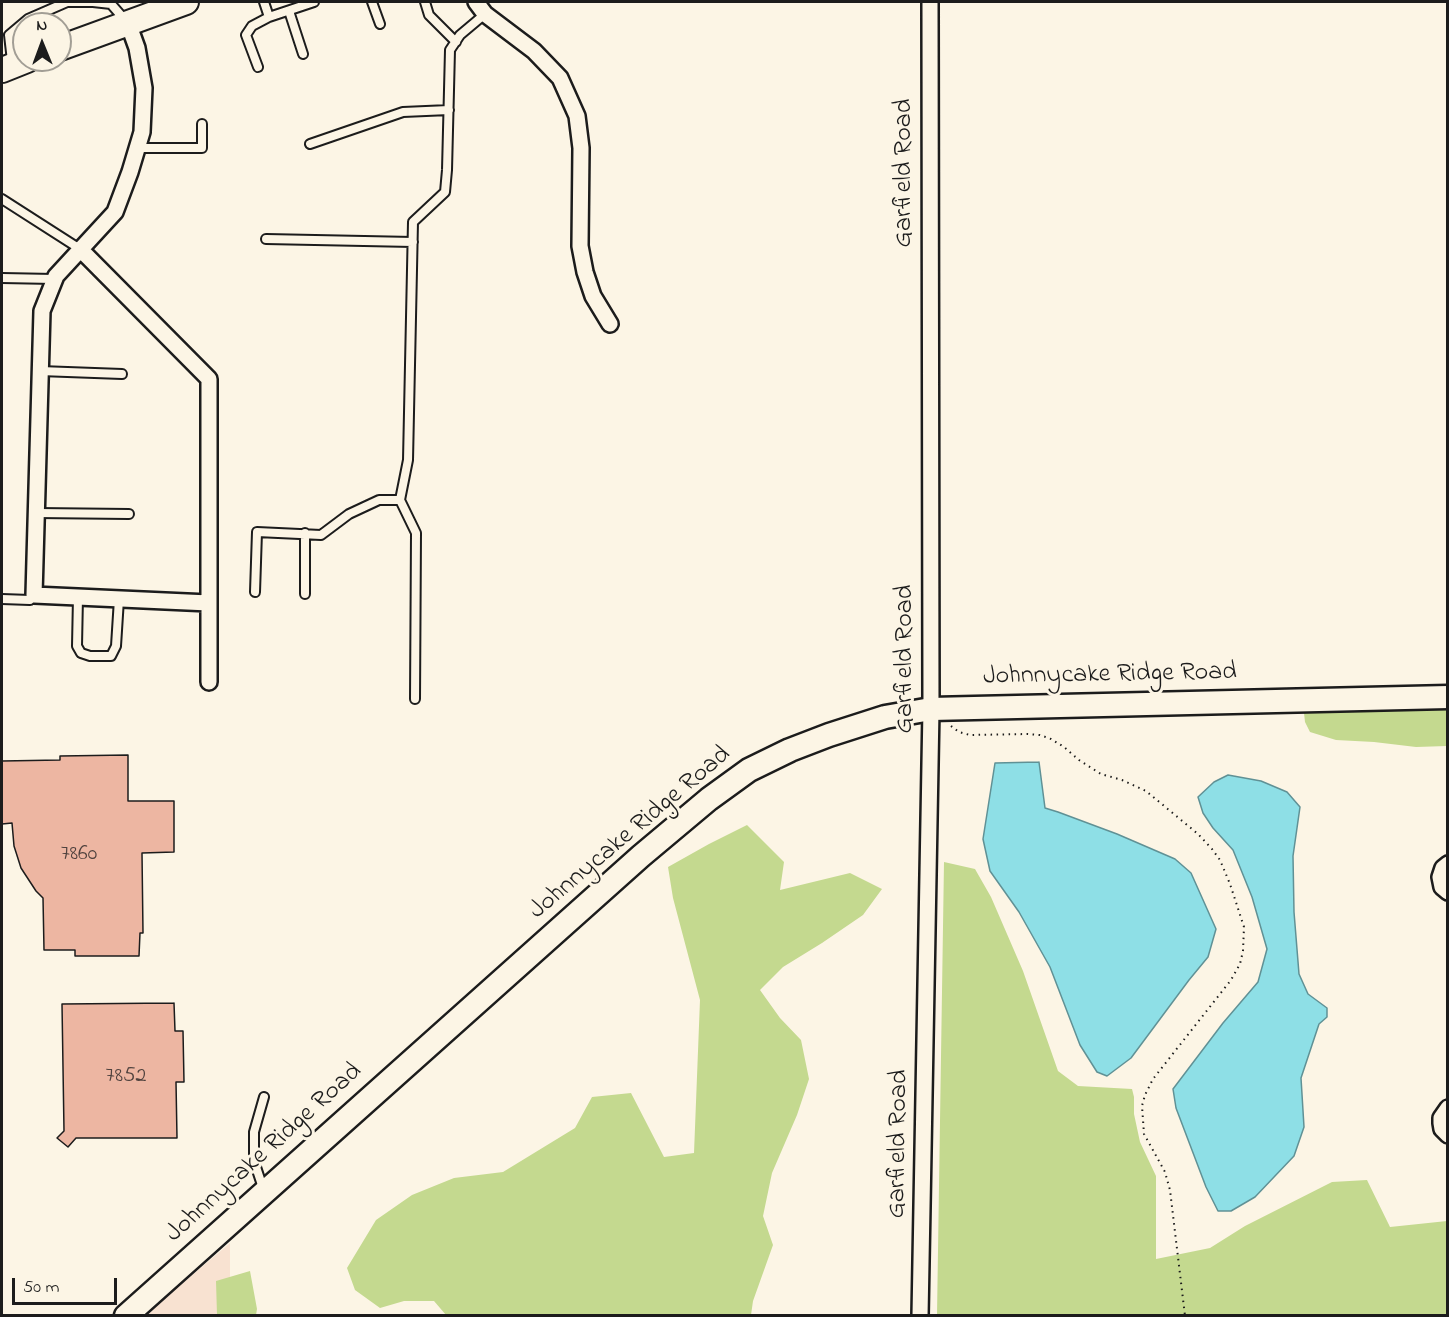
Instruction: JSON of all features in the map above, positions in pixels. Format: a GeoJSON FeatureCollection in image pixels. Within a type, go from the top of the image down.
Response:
{"type":"FeatureCollection","features":[{"type":"Feature","properties":{"kind":"main road"},"geometry":{"type":"LineString","coordinates":[[72,43],[141,16],[186,2]]}},
{"type":"Feature","properties":{"kind":"main road","name":"Johnnycake Ridge Road"},"geometry":{"type":"LineString","coordinates":[[126,1316],[642,856],[709,799],[749,770],[790,750],[885,717],[940,709],[1448,697]]}},
{"type":"Feature","properties":{"kind":"street","name":"Garfield Road"},"geometry":{"type":"LineString","coordinates":[[920,1316],[940,709],[930,2]]}},
{"type":"Feature","properties":{"kind":"street"},"geometry":{"type":"LineString","coordinates":[[481,8],[534,51],[560,78],[577,117],[581,148],[580,246],[592,296],[610,324]]}},
{"type":"Feature","properties":{"kind":"street"},"geometry":{"type":"LineString","coordinates":[[141,16],[137,48],[144,88],[142,132],[130,172],[115,212],[56,276],[42,311],[34,595],[209,603]]}},
{"type":"Feature","properties":{"kind":"street"},"geometry":{"type":"LineString","coordinates":[[80,249],[209,379],[209,682]]}},
{"type":"Feature","properties":{"kind":"street"},"geometry":{"type":"LineString","coordinates":[[1448,864],[1443,867],[1440,877],[1442,887],[1448,892]]}},
{"type":"Feature","properties":{"kind":"street"},"geometry":{"type":"LineString","coordinates":[[1448,1108],[1441,1118],[1442,1129],[1448,1135]]}},
{"type":"Feature","properties":{"kind":"lane"},"geometry":{"type":"LineString","coordinates":[[44,12],[67,2],[93,2],[112,3],[141,16]]}},
{"type":"Feature","properties":{"kind":"lane"},"geometry":{"type":"LineString","coordinates":[[264,2],[269,17]]}},
{"type":"Feature","properties":{"kind":"lane"},"geometry":{"type":"LineString","coordinates":[[258,67],[246,35],[252,26],[269,17],[314,2]]}},
{"type":"Feature","properties":{"kind":"lane"},"geometry":{"type":"LineString","coordinates":[[372,2],[381,24]]}},
{"type":"Feature","properties":{"kind":"lane"},"geometry":{"type":"LineString","coordinates":[[425,2],[429,15],[456,42]]}},
{"type":"Feature","properties":{"kind":"lane"},"geometry":{"type":"LineString","coordinates":[[415,699],[416,533],[399,500],[408,460],[413,222],[445,192],[450,50],[481,8]]}},
{"type":"Feature","properties":{"kind":"lane"},"geometry":{"type":"LineString","coordinates":[[289,11],[303,54]]}},
{"type":"Feature","properties":{"kind":"lane"},"geometry":{"type":"LineString","coordinates":[[12,32],[9,35],[12,53]]}},
{"type":"Feature","properties":{"kind":"lane"},"geometry":{"type":"LineString","coordinates":[[310,144],[403,112],[449,110]]}},
{"type":"Feature","properties":{"kind":"lane"},"geometry":{"type":"LineString","coordinates":[[137,148],[202,148],[202,124]]}},
{"type":"Feature","properties":{"kind":"lane"},"geometry":{"type":"LineString","coordinates":[[2,199],[80,249]]}},
{"type":"Feature","properties":{"kind":"lane"},"geometry":{"type":"LineString","coordinates":[[266,239],[413,242]]}},
{"type":"Feature","properties":{"kind":"lane"},"geometry":{"type":"LineString","coordinates":[[2,278],[54,279]]}},
{"type":"Feature","properties":{"kind":"lane"},"geometry":{"type":"LineString","coordinates":[[40,371],[122,374]]}},
{"type":"Feature","properties":{"kind":"lane"},"geometry":{"type":"LineString","coordinates":[[255,592],[257,532],[321,535],[349,514],[379,500],[399,500]]}},
{"type":"Feature","properties":{"kind":"lane"},"geometry":{"type":"LineString","coordinates":[[37,513],[129,514]]}},
{"type":"Feature","properties":{"kind":"lane"},"geometry":{"type":"LineString","coordinates":[[305,533],[305,594]]}},
{"type":"Feature","properties":{"kind":"lane"},"geometry":{"type":"LineString","coordinates":[[2,600],[30,600],[34,595]]}},
{"type":"Feature","properties":{"kind":"lane"},"geometry":{"type":"LineString","coordinates":[[78,597],[77,646],[81,653],[90,656],[111,656],[116,646],[120,599]]}},
{"type":"Feature","properties":{"kind":"lane"},"geometry":{"type":"LineString","coordinates":[[264,1097],[255,1132],[254,1161],[265,1192]]}},
{"type":"Feature","properties":{"kind":"path"},"geometry":{"type":"LineString","coordinates":[[940,709],[950,726],[964,735],[1040,735],[1052,739],[1101,774],[1146,790],[1198,834],[1212,849],[1220,860],[1230,884],[1244,927],[1240,964],[1231,980],[1153,1078],[1142,1106],[1141,1115],[1144,1134],[1165,1172],[1170,1190],[1185,1316]]}},
{"type":"Feature","properties":{"kind":"shaded area"},"geometry":{"type":"Polygon","coordinates":[[[230,1243],[230,1315],[145,1315],[230,1243]]]}},
{"type":"Feature","properties":{"kind":"green space"},"geometry":{"type":"Polygon","coordinates":[[[1447,701],[1447,746],[1416,747],[1336,740],[1310,732],[1305,722],[1303,704],[1447,701]]]}},
{"type":"Feature","properties":{"kind":"green space"},"geometry":{"type":"Polygon","coordinates":[[[747,825],[784,862],[780,890],[850,873],[882,889],[863,915],[783,967],[760,990],[780,1018],[801,1040],[809,1079],[797,1115],[772,1173],[763,1216],[773,1245],[753,1301],[751,1315],[446,1315],[434,1301],[404,1301],[380,1308],[355,1290],[347,1268],[376,1220],[412,1195],[454,1178],[503,1172],[575,1128],[592,1097],[631,1093],[664,1157],[694,1153],[700,1000],[673,898],[668,867],[747,825]]]}},
{"type":"Feature","properties":{"kind":"green space"},"geometry":{"type":"Polygon","coordinates":[[[944,862],[975,869],[991,897],[1023,971],[1058,1071],[1078,1086],[1132,1089],[1140,1142],[1156,1176],[1156,1259],[1210,1248],[1245,1226],[1332,1182],[1367,1180],[1390,1227],[1447,1221],[1447,1315],[937,1315],[944,862]]]}},
{"type":"Feature","properties":{"kind":"green space"},"geometry":{"type":"Polygon","coordinates":[[[250,1271],[257,1309],[256,1315],[217,1315],[216,1281],[250,1271]]]}},
{"type":"Feature","properties":{"kind":"water"},"geometry":{"type":"Polygon","coordinates":[[[1039,762],[1045,808],[1117,834],[1175,859],[1191,873],[1216,929],[1208,957],[1131,1058],[1107,1076],[1097,1072],[1080,1045],[1050,967],[1019,912],[990,871],[983,839],[995,763],[1039,762]]]}},
{"type":"Feature","properties":{"kind":"water"},"geometry":{"type":"Polygon","coordinates":[[[1228,775],[1261,781],[1287,792],[1300,807],[1293,856],[1294,912],[1299,974],[1308,994],[1327,1008],[1327,1017],[1319,1024],[1301,1078],[1304,1127],[1294,1156],[1255,1197],[1231,1211],[1218,1211],[1206,1187],[1176,1108],[1173,1089],[1223,1023],[1258,982],[1267,949],[1252,897],[1233,850],[1203,813],[1198,797],[1214,782],[1228,775]]]}},
{"type":"Feature","properties":{"kind":"building"},"geometry":{"type":"Polygon","coordinates":[[[128,755],[128,801],[174,801],[174,852],[142,853],[143,933],[140,933],[139,956],[75,956],[75,950],[44,950],[43,898],[21,868],[14,846],[12,823],[2,824],[2,761],[60,760],[60,756],[128,755]]]}},
{"type":"Feature","properties":{"kind":"building"},"geometry":{"type":"Polygon","coordinates":[[[174,1003],[175,1031],[183,1031],[184,1082],[176,1082],[177,1138],[76,1138],[68,1147],[57,1138],[64,1131],[62,1004],[174,1003]]]}}]}
